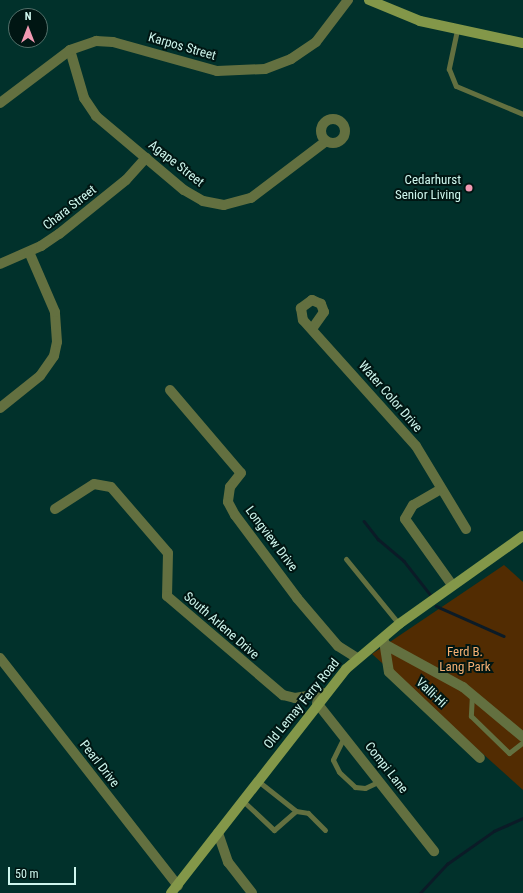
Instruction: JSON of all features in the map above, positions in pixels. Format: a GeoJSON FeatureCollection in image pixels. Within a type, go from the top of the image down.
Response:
{"type":"FeatureCollection","features":[{"type":"Feature","properties":{"kind":"main road"},"geometry":{"type":"LineString","coordinates":[[369,0],[412,18],[457,30],[523,44]]}},
{"type":"Feature","properties":{"kind":"main road","name":"Old Lemay Ferry Road"},"geometry":{"type":"LineString","coordinates":[[175,889],[324,693],[357,658],[384,640],[399,624],[452,585],[523,536]]}},
{"type":"Feature","properties":{"kind":"street","name":"Karpos Street"},"geometry":{"type":"LineString","coordinates":[[0,103],[70,50],[106,40],[217,71],[253,72],[280,64],[307,50],[325,33],[348,0]]}},
{"type":"Feature","properties":{"kind":"street","name":"Agape Street"},"geometry":{"type":"LineString","coordinates":[[70,50],[90,108],[146,158],[194,197],[230,204],[255,196],[326,141]]}},
{"type":"Feature","properties":{"kind":"street","name":"Chara Street"},"geometry":{"type":"LineString","coordinates":[[0,264],[29,252],[50,241],[112,192],[146,158]]}},
{"type":"Feature","properties":{"kind":"street"},"geometry":{"type":"LineString","coordinates":[[0,408],[40,376],[54,356],[58,342],[55,312],[29,252]]}},
{"type":"Feature","properties":{"kind":"street","name":"Water Color Drive"},"geometry":{"type":"LineString","coordinates":[[312,329],[413,442],[466,529]]}},
{"type":"Feature","properties":{"kind":"street","name":"Longview Drive"},"geometry":{"type":"LineString","coordinates":[[170,390],[241,474],[230,487],[228,502],[235,515],[297,598],[338,646],[357,658]]}},
{"type":"Feature","properties":{"kind":"street","name":"South Arlene Drive"},"geometry":{"type":"LineString","coordinates":[[55,509],[94,484],[111,487],[168,553],[167,596],[284,695],[295,698],[324,693]]}},
{"type":"Feature","properties":{"kind":"street"},"geometry":{"type":"LineString","coordinates":[[441,488],[413,505],[406,519],[452,585]]}},
{"type":"Feature","properties":{"kind":"street"},"geometry":{"type":"LineString","coordinates":[[384,640],[472,694],[523,737]]}},
{"type":"Feature","properties":{"kind":"street","name":"Valli-Hi"},"geometry":{"type":"LineString","coordinates":[[384,640],[389,672],[480,758]]}},
{"type":"Feature","properties":{"kind":"street","name":"Pearl Drive"},"geometry":{"type":"LineString","coordinates":[[0,658],[175,889]]}},
{"type":"Feature","properties":{"kind":"street","name":"Compi Lane"},"geometry":{"type":"LineString","coordinates":[[317,703],[345,736],[434,851]]}},
{"type":"Feature","properties":{"kind":"street"},"geometry":{"type":"LineString","coordinates":[[218,833],[228,862],[252,893]]}},
{"type":"Feature","properties":{"kind":"lane"},"geometry":{"type":"LineString","coordinates":[[457,30],[449,69],[456,86],[523,114]]}},
{"type":"Feature","properties":{"kind":"lane"},"geometry":{"type":"LineString","coordinates":[[346,559],[399,624]]}},
{"type":"Feature","properties":{"kind":"lane"},"geometry":{"type":"LineString","coordinates":[[472,694],[471,716],[509,753],[523,742]]}},
{"type":"Feature","properties":{"kind":"lane"},"geometry":{"type":"LineString","coordinates":[[345,736],[333,760],[339,772],[355,787],[365,788],[380,781]]}},
{"type":"Feature","properties":{"kind":"lane"},"geometry":{"type":"LineString","coordinates":[[258,780],[296,811],[308,813],[325,830]]}},
{"type":"Feature","properties":{"kind":"lane"},"geometry":{"type":"LineString","coordinates":[[242,800],[274,830],[296,811]]}},
{"type":"Feature","properties":{"kind":"green space","name":"Ferd B. Lang Park"},"geometry":{"type":"Polygon","coordinates":[[[504,565],[523,582],[523,790],[372,654],[504,565]]]}},
{"type":"Feature","properties":{"kind":"waterway"},"geometry":{"type":"LineString","coordinates":[[364,521],[378,539],[404,561],[430,594]]}},
{"type":"Feature","properties":{"kind":"waterway"},"geometry":{"type":"LineString","coordinates":[[436,606],[504,636]]}},
{"type":"Feature","properties":{"kind":"waterway"},"geometry":{"type":"LineString","coordinates":[[420,893],[447,864],[494,831],[523,818]]}},
{"type":"Feature","properties":{"kind":"place","name":"Cedarhurst Senior Living"},"geometry":{"type":"Point","coordinates":[469,188]}}]}
